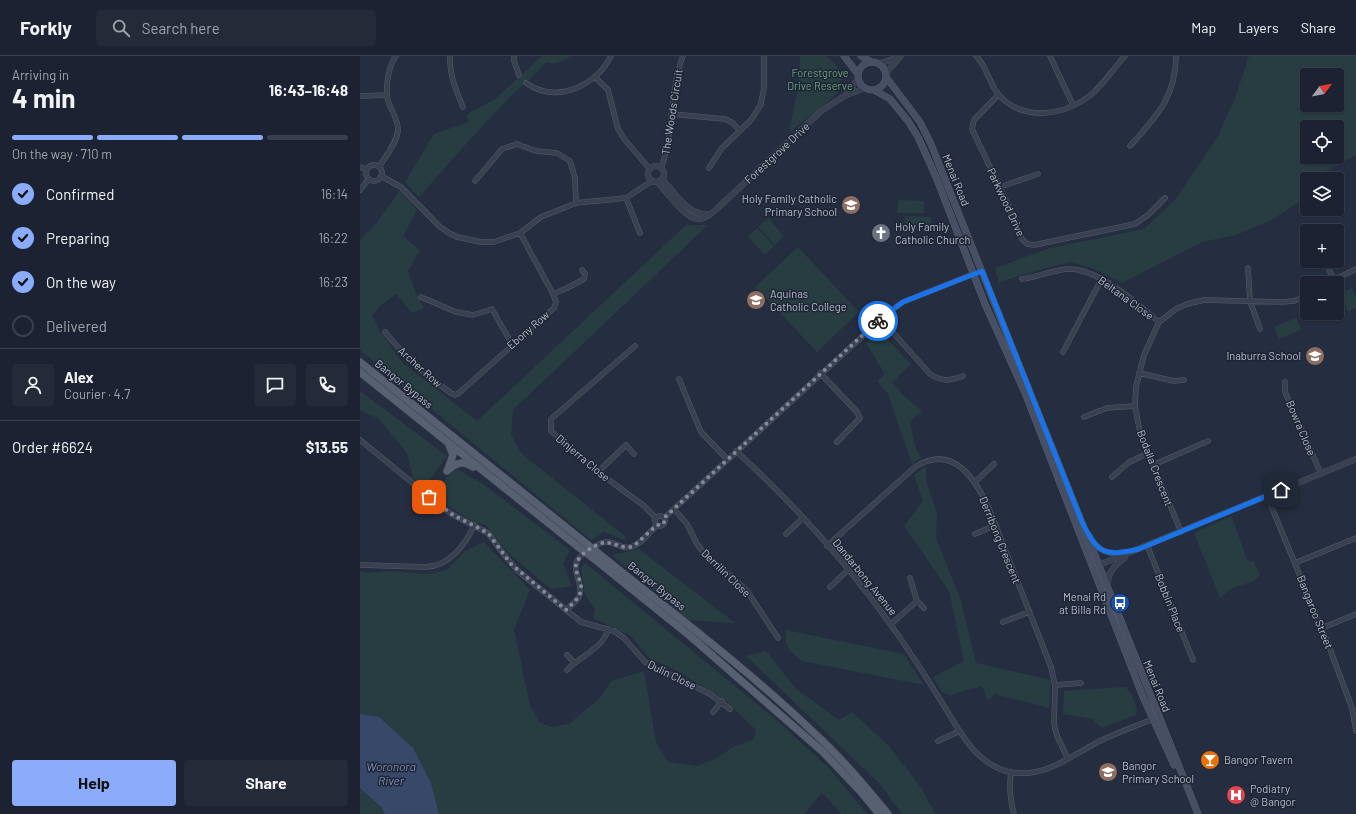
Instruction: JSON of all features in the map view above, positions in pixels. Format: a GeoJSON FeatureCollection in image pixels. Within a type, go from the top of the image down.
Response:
{"type":"FeatureCollection","features":[{"type":"Feature","properties":{"kind":"main road"},"geometry":{"type":"LineString","coordinates":[[844,56],[865,88],[874,90],[883,85],[886,75],[884,68],[879,64],[871,62],[861,56]]}},
{"type":"Feature","properties":{"kind":"main road"},"geometry":{"type":"LineString","coordinates":[[858,76],[864,64],[871,62]]}},
{"type":"Feature","properties":{"kind":"main road","name":"Menai Road"},"geometry":{"type":"LineString","coordinates":[[886,75],[920,122],[931,144],[1108,585],[1156,718],[1194,814]]}},
{"type":"Feature","properties":{"kind":"main road","name":"Menai Road"},"geometry":{"type":"LineString","coordinates":[[874,90],[898,107],[918,137],[936,177],[973,274],[1025,393],[1103,594],[1198,814]]}},
{"type":"Feature","properties":{"kind":"main road"},"geometry":{"type":"LineString","coordinates":[[973,274],[982,271]]}},
{"type":"Feature","properties":{"kind":"main road","name":"Bangor Bypass"},"geometry":{"type":"LineString","coordinates":[[360,362],[579,543]]}},
{"type":"Feature","properties":{"kind":"main road","name":"Bangor Bypass"},"geometry":{"type":"LineString","coordinates":[[360,372],[448,443],[731,659],[813,731],[860,780],[888,814]]}},
{"type":"Feature","properties":{"kind":"main road"},"geometry":{"type":"LineString","coordinates":[[448,443],[453,455],[447,471],[459,462],[467,463],[493,477]]}},
{"type":"Feature","properties":{"kind":"main road","name":"Menai Road"},"geometry":{"type":"LineString","coordinates":[[1086,547],[1092,560],[1100,565]]}},
{"type":"Feature","properties":{"kind":"main road","name":"Bangor Bypass"},"geometry":{"type":"LineString","coordinates":[[595,555],[823,752],[861,792],[879,814]]}},
{"type":"Feature","properties":{"kind":"main road","name":"Menai Road"},"geometry":{"type":"LineString","coordinates":[[1100,565],[1098,574],[1103,594]]}},
{"type":"Feature","properties":{"kind":"street"},"geometry":{"type":"LineString","coordinates":[[379,167],[394,144],[398,130],[397,121],[388,100],[390,66],[396,56]]}},
{"type":"Feature","properties":{"kind":"street"},"geometry":{"type":"LineString","coordinates":[[450,56],[450,70],[453,83],[463,108]]}},
{"type":"Feature","properties":{"kind":"street"},"geometry":{"type":"LineString","coordinates":[[514,56],[514,61],[520,74]]}},
{"type":"Feature","properties":{"kind":"street"},"geometry":{"type":"LineString","coordinates":[[526,83],[539,91],[555,94],[578,87],[595,77],[611,56]]}},
{"type":"Feature","properties":{"kind":"street","name":"The Woods Circuit"},"geometry":{"type":"LineString","coordinates":[[661,168],[671,134],[671,114],[674,89],[683,56]]}},
{"type":"Feature","properties":{"kind":"street"},"geometry":{"type":"LineString","coordinates":[[709,168],[722,148],[752,119],[760,104],[764,87],[764,56]]}},
{"type":"Feature","properties":{"kind":"street"},"geometry":{"type":"LineString","coordinates":[[879,64],[900,56]]}},
{"type":"Feature","properties":{"kind":"street"},"geometry":{"type":"LineString","coordinates":[[886,75],[900,56]]}},
{"type":"Feature","properties":{"kind":"street"},"geometry":{"type":"LineString","coordinates":[[976,56],[998,95],[1005,101],[1018,108],[1037,114],[1053,112],[1073,105],[1092,94],[1125,56]]}},
{"type":"Feature","properties":{"kind":"street"},"geometry":{"type":"LineString","coordinates":[[1050,56],[1073,105]]}},
{"type":"Feature","properties":{"kind":"street"},"geometry":{"type":"LineString","coordinates":[[1130,146],[1148,127],[1166,102],[1173,81],[1176,56]]}},
{"type":"Feature","properties":{"kind":"street"},"geometry":{"type":"LineString","coordinates":[[846,95],[858,76]]}},
{"type":"Feature","properties":{"kind":"street"},"geometry":{"type":"LineString","coordinates":[[595,77],[608,90],[618,129],[625,140],[650,169]]}},
{"type":"Feature","properties":{"kind":"street"},"geometry":{"type":"LineString","coordinates":[[846,95],[865,88]]}},
{"type":"Feature","properties":{"kind":"street"},"geometry":{"type":"LineString","coordinates":[[360,96],[388,95]]}},
{"type":"Feature","properties":{"kind":"street","name":"Forestgrove Drive"},"geometry":{"type":"LineString","coordinates":[[657,181],[694,212],[702,215],[710,214],[821,112],[846,95]]}},
{"type":"Feature","properties":{"kind":"street","name":"Parkwood Drive"},"geometry":{"type":"LineString","coordinates":[[998,95],[974,120],[972,129],[1000,187],[1021,238],[1027,244],[1034,245],[1135,224],[1148,216],[1165,198]]}},
{"type":"Feature","properties":{"kind":"street"},"geometry":{"type":"LineString","coordinates":[[671,114],[725,118],[733,123],[740,131]]}},
{"type":"Feature","properties":{"kind":"street"},"geometry":{"type":"LineString","coordinates":[[475,181],[502,149],[517,144],[536,151],[557,152],[570,161],[575,178],[576,203]]}},
{"type":"Feature","properties":{"kind":"street"},"geometry":{"type":"LineString","coordinates":[[360,168],[366,169],[371,165],[379,167],[382,171],[381,176],[375,181],[369,179],[366,175],[366,169]]}},
{"type":"Feature","properties":{"kind":"street"},"geometry":{"type":"LineString","coordinates":[[381,176],[401,187],[439,226],[457,237],[481,242],[494,242],[520,234],[541,218],[576,203],[626,198],[657,181],[664,172],[661,168],[655,166],[650,169],[648,177],[657,181]]}},
{"type":"Feature","properties":{"kind":"street"},"geometry":{"type":"LineString","coordinates":[[1000,187],[1038,174]]}},
{"type":"Feature","properties":{"kind":"street"},"geometry":{"type":"LineString","coordinates":[[360,190],[369,179]]}},
{"type":"Feature","properties":{"kind":"street"},"geometry":{"type":"LineString","coordinates":[[626,198],[640,233]]}},
{"type":"Feature","properties":{"kind":"street"},"geometry":{"type":"LineString","coordinates":[[520,234],[553,294],[584,279],[585,274],[582,270]]}},
{"type":"Feature","properties":{"kind":"street"},"geometry":{"type":"LineString","coordinates":[[1248,268],[1250,301],[1260,329]]}},
{"type":"Feature","properties":{"kind":"street","name":"Beltana Close"},"geometry":{"type":"LineString","coordinates":[[1022,279],[1034,278],[1060,270],[1071,269],[1089,273],[1102,278],[1159,322]]}},
{"type":"Feature","properties":{"kind":"street"},"geometry":{"type":"LineString","coordinates":[[1341,276],[1356,269]]}},
{"type":"Feature","properties":{"kind":"street"},"geometry":{"type":"LineString","coordinates":[[566,610],[578,599],[581,592],[576,569],[579,558],[597,545],[606,542],[624,547],[634,546],[657,525],[661,526],[664,524],[664,518],[881,318],[903,302],[973,274]]}},
{"type":"Feature","properties":{"kind":"street"},"geometry":{"type":"LineString","coordinates":[[1063,352],[1102,278]]}},
{"type":"Feature","properties":{"kind":"street","name":"Ebony Row"},"geometry":{"type":"LineString","coordinates":[[459,393],[554,308],[556,302],[553,294]]}},
{"type":"Feature","properties":{"kind":"street"},"geometry":{"type":"LineString","coordinates":[[421,297],[456,312],[473,315],[492,309],[512,344]]}},
{"type":"Feature","properties":{"kind":"street","name":"Bodalla Crescent"},"geometry":{"type":"LineString","coordinates":[[1181,532],[1152,465],[1140,432],[1135,406],[1139,373],[1144,355],[1159,322],[1176,309],[1195,301],[1282,302],[1300,299]]}},
{"type":"Feature","properties":{"kind":"street"},"geometry":{"type":"LineString","coordinates":[[881,318],[930,374],[939,380],[950,380],[963,376]]}},
{"type":"Feature","properties":{"kind":"street","name":"Archer Row"},"geometry":{"type":"LineString","coordinates":[[385,332],[406,357],[426,375],[451,393],[455,395],[459,393]]}},
{"type":"Feature","properties":{"kind":"street","name":"Dinjerra Close"},"geometry":{"type":"LineString","coordinates":[[635,346],[620,357],[551,419],[550,431],[598,472],[643,505],[656,518]]}},
{"type":"Feature","properties":{"kind":"street"},"geometry":{"type":"LineString","coordinates":[[820,373],[857,412],[860,418],[837,442]]}},
{"type":"Feature","properties":{"kind":"street"},"geometry":{"type":"LineString","coordinates":[[1139,373],[1174,381],[1184,380]]}},
{"type":"Feature","properties":{"kind":"street"},"geometry":{"type":"LineString","coordinates":[[679,379],[701,432],[727,460]]}},
{"type":"Feature","properties":{"kind":"street","name":"Bowra Close"},"geometry":{"type":"LineString","coordinates":[[1285,382],[1285,392],[1321,474]]}},
{"type":"Feature","properties":{"kind":"street"},"geometry":{"type":"LineString","coordinates":[[1084,417],[1107,408],[1135,406]]}},
{"type":"Feature","properties":{"kind":"street","name":"Dulin Close"},"geometry":{"type":"LineString","coordinates":[[360,440],[442,508],[488,533],[511,564],[566,610],[587,625],[608,629],[624,638],[645,662],[710,694],[722,701],[730,709]]}},
{"type":"Feature","properties":{"kind":"street"},"geometry":{"type":"LineString","coordinates":[[1152,465],[1208,441]]}},
{"type":"Feature","properties":{"kind":"street"},"geometry":{"type":"LineString","coordinates":[[598,472],[626,445],[634,454]]}},
{"type":"Feature","properties":{"kind":"street","name":"Dandarbong Avenue"},"geometry":{"type":"LineString","coordinates":[[736,451],[769,481],[848,570],[891,624],[960,731],[975,752],[985,761],[998,768],[1011,772],[1028,773],[1047,770],[1103,739],[1156,718]]}},
{"type":"Feature","properties":{"kind":"street"},"geometry":{"type":"LineString","coordinates":[[1112,477],[1128,463],[1148,454]]}},
{"type":"Feature","properties":{"kind":"street","name":"Derribong Crescent"},"geometry":{"type":"LineString","coordinates":[[827,546],[914,467],[938,458],[946,459],[960,467],[975,482],[983,495],[1029,612],[1047,653],[1055,685],[1054,724],[1057,736],[1068,759]]}},
{"type":"Feature","properties":{"kind":"street"},"geometry":{"type":"LineString","coordinates":[[1108,585],[1108,576],[1111,570],[1126,556],[1139,549],[1356,459]]}},
{"type":"Feature","properties":{"kind":"street"},"geometry":{"type":"LineString","coordinates":[[975,482],[994,464]]}},
{"type":"Feature","properties":{"kind":"street","name":"Bangaroo Street"},"geometry":{"type":"LineString","coordinates":[[1267,496],[1354,708],[1356,731]]}},
{"type":"Feature","properties":{"kind":"street","name":"Derrilin Close"},"geometry":{"type":"LineString","coordinates":[[674,509],[687,524],[697,544],[709,560],[747,591],[778,638]]}},
{"type":"Feature","properties":{"kind":"street"},"geometry":{"type":"LineString","coordinates":[[657,525],[655,522],[656,518],[659,516],[664,518]]}},
{"type":"Feature","properties":{"kind":"street"},"geometry":{"type":"LineString","coordinates":[[786,534],[803,518]]}},
{"type":"Feature","properties":{"kind":"street"},"geometry":{"type":"LineString","coordinates":[[1082,522],[1095,545],[1104,551],[1116,553],[1139,549]]}},
{"type":"Feature","properties":{"kind":"street"},"geometry":{"type":"LineString","coordinates":[[360,565],[430,567],[440,565],[468,539],[474,525]]}},
{"type":"Feature","properties":{"kind":"street"},"geometry":{"type":"LineString","coordinates":[[976,534],[996,525]]}},
{"type":"Feature","properties":{"kind":"street"},"geometry":{"type":"LineString","coordinates":[[1295,563],[1356,538]]}},
{"type":"Feature","properties":{"kind":"street","name":"Bobbin Place"},"geometry":{"type":"LineString","coordinates":[[1147,545],[1193,660]]}},
{"type":"Feature","properties":{"kind":"street"},"geometry":{"type":"LineString","coordinates":[[1100,565],[1139,549]]}},
{"type":"Feature","properties":{"kind":"street"},"geometry":{"type":"LineString","coordinates":[[830,587],[848,570]]}},
{"type":"Feature","properties":{"kind":"street"},"geometry":{"type":"LineString","coordinates":[[910,578],[917,601],[924,608]]}},
{"type":"Feature","properties":{"kind":"street"},"geometry":{"type":"LineString","coordinates":[[891,624],[917,601]]}},
{"type":"Feature","properties":{"kind":"street"},"geometry":{"type":"LineString","coordinates":[[1003,622],[1029,612]]}},
{"type":"Feature","properties":{"kind":"street"},"geometry":{"type":"LineString","coordinates":[[1322,628],[1356,614]]}},
{"type":"Feature","properties":{"kind":"street"},"geometry":{"type":"LineString","coordinates":[[567,670],[574,662],[581,660],[606,637],[608,629]]}},
{"type":"Feature","properties":{"kind":"street"},"geometry":{"type":"LineString","coordinates":[[567,655],[574,662]]}},
{"type":"Feature","properties":{"kind":"street"},"geometry":{"type":"LineString","coordinates":[[1055,685],[1081,682]]}},
{"type":"Feature","properties":{"kind":"street"},"geometry":{"type":"LineString","coordinates":[[713,712],[722,701]]}},
{"type":"Feature","properties":{"kind":"street"},"geometry":{"type":"LineString","coordinates":[[938,741],[960,731]]}},
{"type":"Feature","properties":{"kind":"street"},"geometry":{"type":"LineString","coordinates":[[1011,772],[1011,800],[1014,814]]}},
{"type":"Feature","properties":{"kind":"green space"},"geometry":{"type":"Polygon","coordinates":[[[542,56],[571,56],[559,62],[546,62],[511,96],[462,148],[419,197],[405,182],[434,134],[469,122],[467,117],[469,113],[495,99],[542,56]]]}},
{"type":"Feature","properties":{"kind":"green space","name":"Forestgrove Drive Reserve"},"geometry":{"type":"Polygon","coordinates":[[[800,56],[826,56],[838,66],[842,76],[838,93],[789,133],[799,83],[800,56]]]}},
{"type":"Feature","properties":{"kind":"green space"},"geometry":{"type":"Polygon","coordinates":[[[1249,56],[1356,56],[1356,155],[1344,161],[1344,120],[1300,120],[1300,164],[1339,164],[1325,172],[1300,172],[1300,202],[1271,220],[1236,235],[1202,242],[1122,283],[1095,269],[1070,262],[999,282],[995,268],[1050,248],[1144,229],[1175,200],[1218,136],[1236,95],[1249,56]]]}},
{"type":"Feature","properties":{"kind":"green space"},"geometry":{"type":"Polygon","coordinates":[[[400,190],[417,210],[403,236],[420,250],[408,271],[414,289],[424,308],[412,313],[396,294],[381,305],[372,315],[381,333],[403,363],[477,421],[686,225],[708,225],[513,410],[511,435],[522,454],[626,537],[624,540],[604,532],[591,540],[360,350],[360,240],[376,224],[400,190]]]}},
{"type":"Feature","properties":{"kind":"green space"},"geometry":{"type":"Polygon","coordinates":[[[898,200],[924,201],[924,213],[897,213],[898,200]]]}},
{"type":"Feature","properties":{"kind":"green space"},"geometry":{"type":"Polygon","coordinates":[[[905,216],[931,217],[931,229],[904,229],[905,216]]]}},
{"type":"Feature","properties":{"kind":"green space"},"geometry":{"type":"Polygon","coordinates":[[[768,218],[784,236],[775,245],[758,227],[768,218]]]}},
{"type":"Feature","properties":{"kind":"green space"},"geometry":{"type":"Polygon","coordinates":[[[757,228],[774,246],[765,255],[748,237],[757,228]]]}},
{"type":"Feature","properties":{"kind":"green space"},"geometry":{"type":"Polygon","coordinates":[[[798,247],[859,312],[817,352],[755,287],[798,247]]]}},
{"type":"Feature","properties":{"kind":"green space"},"geometry":{"type":"Polygon","coordinates":[[[1352,288],[1356,297],[1356,308],[1348,311],[1344,302],[1344,291],[1352,288]]]}},
{"type":"Feature","properties":{"kind":"green space"},"geometry":{"type":"Polygon","coordinates":[[[1296,318],[1301,330],[1279,339],[1274,327],[1296,318]]]}},
{"type":"Feature","properties":{"kind":"green space"},"geometry":{"type":"Polygon","coordinates":[[[879,331],[911,364],[892,382],[903,395],[922,411],[910,422],[915,446],[921,458],[912,464],[888,394],[877,381],[885,374],[866,343],[879,331]]]}},
{"type":"Feature","properties":{"kind":"green space"},"geometry":{"type":"Polygon","coordinates":[[[360,391],[447,456],[424,488],[413,478],[407,453],[379,419],[360,410],[360,391]]]}},
{"type":"Feature","properties":{"kind":"green space"},"geometry":{"type":"Polygon","coordinates":[[[926,466],[926,480],[937,514],[936,538],[961,601],[976,663],[1051,680],[1049,708],[995,694],[988,701],[982,686],[956,693],[951,696],[942,692],[933,677],[964,661],[949,591],[904,526],[923,501],[914,475],[926,466]]]}},
{"type":"Feature","properties":{"kind":"green space"},"geometry":{"type":"Polygon","coordinates":[[[457,469],[483,484],[570,550],[563,563],[572,586],[551,589],[507,552],[486,525],[474,522],[433,497],[448,476],[457,469]]]}},
{"type":"Feature","properties":{"kind":"green space"},"geometry":{"type":"Polygon","coordinates":[[[1231,516],[1248,561],[1254,562],[1260,575],[1254,581],[1232,588],[1220,598],[1194,533],[1231,516]]]}},
{"type":"Feature","properties":{"kind":"green space"},"geometry":{"type":"Polygon","coordinates":[[[484,542],[530,590],[514,630],[530,705],[539,722],[551,727],[569,724],[600,698],[611,681],[644,671],[656,742],[668,762],[697,766],[717,758],[733,747],[753,740],[756,730],[724,699],[674,669],[650,659],[631,636],[593,618],[595,609],[585,595],[581,568],[585,563],[774,718],[830,769],[867,814],[842,814],[822,793],[804,814],[439,814],[431,783],[379,717],[360,714],[360,571],[367,573],[390,571],[429,574],[447,570],[465,551],[484,542]]]}},
{"type":"Feature","properties":{"kind":"green space"},"geometry":{"type":"Polygon","coordinates":[[[639,549],[735,623],[689,620],[612,555],[639,549]]]}},
{"type":"Feature","properties":{"kind":"green space"},"geometry":{"type":"Polygon","coordinates":[[[786,630],[904,654],[924,685],[802,661],[788,648],[786,644],[786,630]]]}},
{"type":"Feature","properties":{"kind":"green space"},"geometry":{"type":"Polygon","coordinates":[[[766,651],[796,689],[839,720],[852,712],[889,746],[922,789],[935,814],[902,814],[880,784],[746,656],[766,651]]]}},
{"type":"Feature","properties":{"kind":"green space"},"geometry":{"type":"Polygon","coordinates":[[[1125,687],[1128,689],[1134,700],[1136,715],[1101,728],[1093,719],[1063,714],[1064,691],[1125,687]]]}},
{"type":"Feature","properties":{"kind":"green space"},"geometry":{"type":"Polygon","coordinates":[[[360,788],[381,807],[385,814],[360,814],[360,788]]]}},
{"type":"Feature","properties":{"kind":"water","name":"Woronora River"},"geometry":{"type":"Polygon","coordinates":[[[360,714],[379,717],[413,748],[431,783],[439,814],[385,814],[381,807],[360,788],[360,714]]]}},
{"type":"Feature","properties":{"kind":"way so far"},"geometry":{"type":"LineString","coordinates":[[429,497],[453,515],[488,533],[518,571],[566,610],[578,599],[581,592],[575,566],[579,558],[602,542],[610,542],[624,547],[634,546],[657,525],[659,526],[664,524],[664,518],[878,321]]}},
{"type":"Feature","properties":{"kind":"place","name":"Holy Family Catholic Primary School"},"geometry":{"type":"Point","coordinates":[851,205]}},
{"type":"Feature","properties":{"kind":"place","name":"Holy Family Catholic Church"},"geometry":{"type":"Point","coordinates":[881,233]}},
{"type":"Feature","properties":{"kind":"place","name":"Aquinas Catholic College"},"geometry":{"type":"Point","coordinates":[756,300]}},
{"type":"Feature","properties":{"kind":"place","name":"Inaburra School"},"geometry":{"type":"Point","coordinates":[1315,356]}},
{"type":"Feature","properties":{"kind":"place","name":"Menai Rd at Billa Rd"},"geometry":{"type":"Point","coordinates":[1120,603]}},
{"type":"Feature","properties":{"kind":"place","name":"Bangor Tavern"},"geometry":{"type":"Point","coordinates":[1210,760]}},
{"type":"Feature","properties":{"kind":"place","name":"Bangor Primary School"},"geometry":{"type":"Point","coordinates":[1108,772]}},
{"type":"Feature","properties":{"kind":"place","name":"Podiatry @ Bangor"},"geometry":{"type":"Point","coordinates":[1236,795]}},
{"type":"Feature","properties":{"kind":"route"},"geometry":{"type":"LineString","coordinates":[[878,321],[903,302],[982,271],[1082,522],[1095,545],[1104,551],[1116,553],[1139,549],[1281,490]]}}]}
